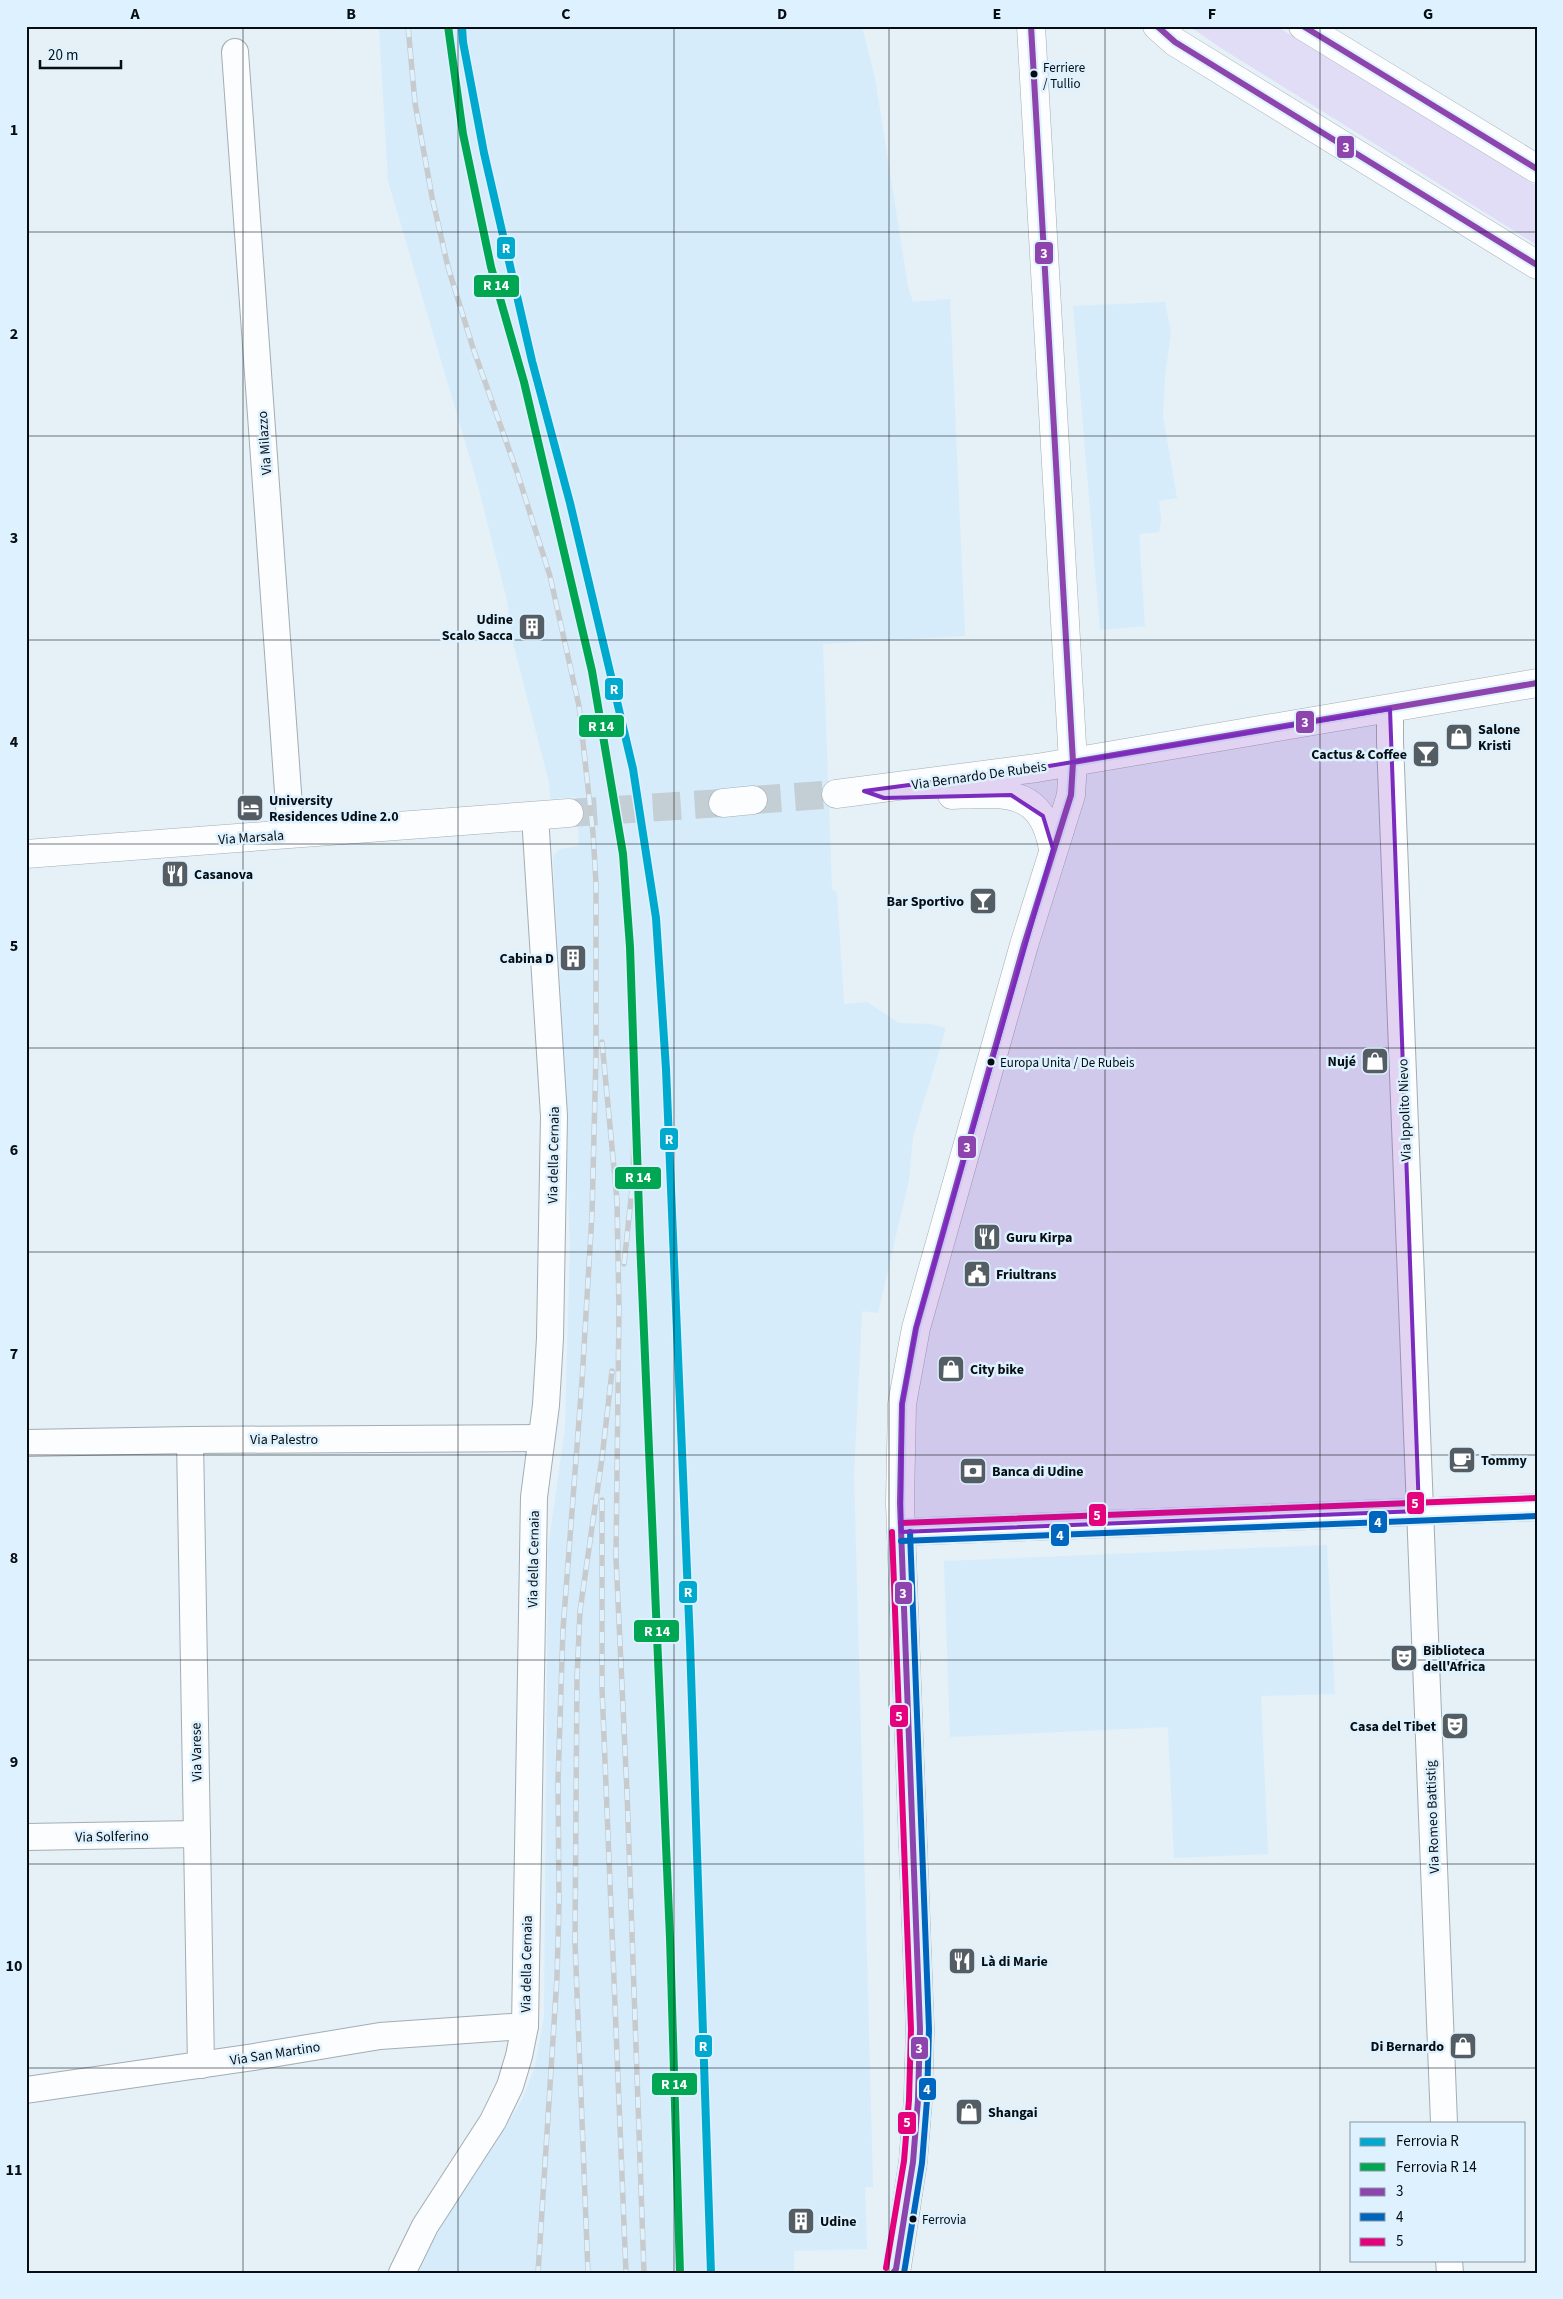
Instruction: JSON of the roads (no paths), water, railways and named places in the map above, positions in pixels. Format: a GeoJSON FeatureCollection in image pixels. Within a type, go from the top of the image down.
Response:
{"type":"FeatureCollection","features":[{"type":"Feature","properties":{"kind":"main road"},"geometry":{"type":"LineString","coordinates":[[896,2273],[913,2162],[918,2100],[920,2029],[901,1532],[900,1466],[902,1404],[916,1328],[1053,849],[1071,795],[1073,762],[1031,26]]}},
{"type":"Feature","properties":{"kind":"main road"},"geometry":{"type":"LineString","coordinates":[[1157,26],[1174,42],[1537,264]]}},
{"type":"Feature","properties":{"kind":"main road"},"geometry":{"type":"LineString","coordinates":[[1303,26],[1537,169]]}},
{"type":"Feature","properties":{"kind":"main road","name":"Via Bernardo De Rubeis"},"geometry":{"type":"LineString","coordinates":[[836,794],[1073,762],[1537,683]]}},
{"type":"Feature","properties":{"kind":"main road","name":"Via Bernardo De Rubeis"},"geometry":{"type":"LineString","coordinates":[[864,791],[884,798],[1011,795],[1031,805],[1043,816],[1050,829],[1053,849]]}},
{"type":"Feature","properties":{"kind":"main road"},"geometry":{"type":"LineString","coordinates":[[723,803],[753,800]]}},
{"type":"Feature","properties":{"kind":"main road"},"geometry":{"type":"LineString","coordinates":[[535,816],[569,813]]}},
{"type":"Feature","properties":{"kind":"main road","name":"Via Marsala"},"geometry":{"type":"LineString","coordinates":[[26,854],[535,816]]}},
{"type":"Feature","properties":{"kind":"street","name":"Via Milazzo"},"geometry":{"type":"LineString","coordinates":[[235,52],[291,834]]}},
{"type":"Feature","properties":{"kind":"street","name":"Via Ippolito Nievo"},"geometry":{"type":"LineString","coordinates":[[1390,709],[1419,1511]]}},
{"type":"Feature","properties":{"kind":"street","name":"Via della Cernaia"},"geometry":{"type":"LineString","coordinates":[[402,2273],[425,2226],[493,2121],[510,2086],[525,2026],[534,1497],[546,1405],[550,1338],[554,1116],[535,816]]}},
{"type":"Feature","properties":{"kind":"street","name":"Via Palestro"},"geometry":{"type":"LineString","coordinates":[[26,1443],[541,1438]]}},
{"type":"Feature","properties":{"kind":"street","name":"Via Varese"},"geometry":{"type":"LineString","coordinates":[[190,1440],[201,2065]]}},
{"type":"Feature","properties":{"kind":"street"},"geometry":{"type":"LineString","coordinates":[[901,1532],[1537,1507]]}},
{"type":"Feature","properties":{"kind":"street","name":"Via Romeo Battistig"},"geometry":{"type":"LineString","coordinates":[[1419,1511],[1444,2122]]}},
{"type":"Feature","properties":{"kind":"street","name":"Via Solferino"},"geometry":{"type":"LineString","coordinates":[[26,1837],[197,1834]]}},
{"type":"Feature","properties":{"kind":"street","name":"Via San Martino"},"geometry":{"type":"LineString","coordinates":[[26,2090],[201,2065],[380,2036],[525,2026]]}},
{"type":"Feature","properties":{"kind":"tunnel"},"geometry":{"type":"LineString","coordinates":[[753,800],[836,794]]}},
{"type":"Feature","properties":{"kind":"tunnel"},"geometry":{"type":"LineString","coordinates":[[569,813],[723,803]]}},
{"type":"Feature","properties":{"kind":"railway"},"geometry":{"type":"LineString","coordinates":[[408,26],[415,103],[432,197],[448,267],[473,348],[517,472],[550,576],[579,706],[593,833],[596,883],[596,1056],[592,1214],[582,1381],[563,1629],[558,1781],[559,1903],[557,1977],[538,2273]]}},
{"type":"Feature","properties":{"kind":"railway"},"geometry":{"type":"LineString","coordinates":[[602,1042],[617,1200],[619,1309],[616,1558],[627,1792],[644,2273]]}},
{"type":"Feature","properties":{"kind":"railway"},"geometry":{"type":"LineString","coordinates":[[624,1264],[633,1180],[635,1075]]}},
{"type":"Feature","properties":{"kind":"railway"},"geometry":{"type":"LineString","coordinates":[[588,2273],[575,1942],[577,1678],[580,1611],[602,1458],[612,1371]]}},
{"type":"Feature","properties":{"kind":"railway"},"geometry":{"type":"LineString","coordinates":[[602,1500],[602,1688],[626,2273]]}},
{"type":"Feature","properties":{"kind":"rail line","name":"R"},"geometry":{"type":"LineString","coordinates":[[462,26],[463,42],[484,153],[532,361],[570,503],[633,769],[656,918],[666,1069],[690,1643],[711,2273]]}},
{"type":"Feature","properties":{"kind":"place","name":"Ferriere / Tullio"},"geometry":{"type":"Point","coordinates":[1034,74]}},
{"type":"Feature","properties":{"kind":"place","name":"Udine Scalo Sacca"},"geometry":{"type":"Point","coordinates":[532,627]}},
{"type":"Feature","properties":{"kind":"place","name":"Salone Kristi"},"geometry":{"type":"Point","coordinates":[1459,737]}},
{"type":"Feature","properties":{"kind":"place","name":"Cactus & Coffee"},"geometry":{"type":"Point","coordinates":[1426,754]}},
{"type":"Feature","properties":{"kind":"place","name":"University Residences Udine 2.0"},"geometry":{"type":"Point","coordinates":[250,808]}},
{"type":"Feature","properties":{"kind":"place","name":"Casanova"},"geometry":{"type":"Point","coordinates":[175,874]}},
{"type":"Feature","properties":{"kind":"place","name":"Bar Sportivo"},"geometry":{"type":"Point","coordinates":[983,901]}},
{"type":"Feature","properties":{"kind":"place","name":"Cabina D"},"geometry":{"type":"Point","coordinates":[573,958]}},
{"type":"Feature","properties":{"kind":"place","name":"Nujé"},"geometry":{"type":"Point","coordinates":[1375,1061]}},
{"type":"Feature","properties":{"kind":"place","name":"Europa Unita / De Rubeis"},"geometry":{"type":"Point","coordinates":[991,1062]}},
{"type":"Feature","properties":{"kind":"place","name":"Guru Kirpa"},"geometry":{"type":"Point","coordinates":[987,1237]}},
{"type":"Feature","properties":{"kind":"place","name":"Friultrans"},"geometry":{"type":"Point","coordinates":[977,1274]}},
{"type":"Feature","properties":{"kind":"place","name":"City bike"},"geometry":{"type":"Point","coordinates":[951,1369]}},
{"type":"Feature","properties":{"kind":"place","name":"Tommy"},"geometry":{"type":"Point","coordinates":[1462,1460]}},
{"type":"Feature","properties":{"kind":"place","name":"Banca di Udine"},"geometry":{"type":"Point","coordinates":[973,1471]}},
{"type":"Feature","properties":{"kind":"place","name":"Biblioteca dell'Africa"},"geometry":{"type":"Point","coordinates":[1404,1658]}},
{"type":"Feature","properties":{"kind":"place","name":"Casa del Tibet"},"geometry":{"type":"Point","coordinates":[1455,1726]}},
{"type":"Feature","properties":{"kind":"place","name":"Là di Marie"},"geometry":{"type":"Point","coordinates":[962,1961]}},
{"type":"Feature","properties":{"kind":"place","name":"Di Bernardo"},"geometry":{"type":"Point","coordinates":[1463,2046]}},
{"type":"Feature","properties":{"kind":"place","name":"Shangai"},"geometry":{"type":"Point","coordinates":[969,2112]}},
{"type":"Feature","properties":{"kind":"place","name":"Ferrovia"},"geometry":{"type":"Point","coordinates":[913,2219]}},
{"type":"Feature","properties":{"kind":"place","name":"Udine"},"geometry":{"type":"Point","coordinates":[801,2221]}}]}
